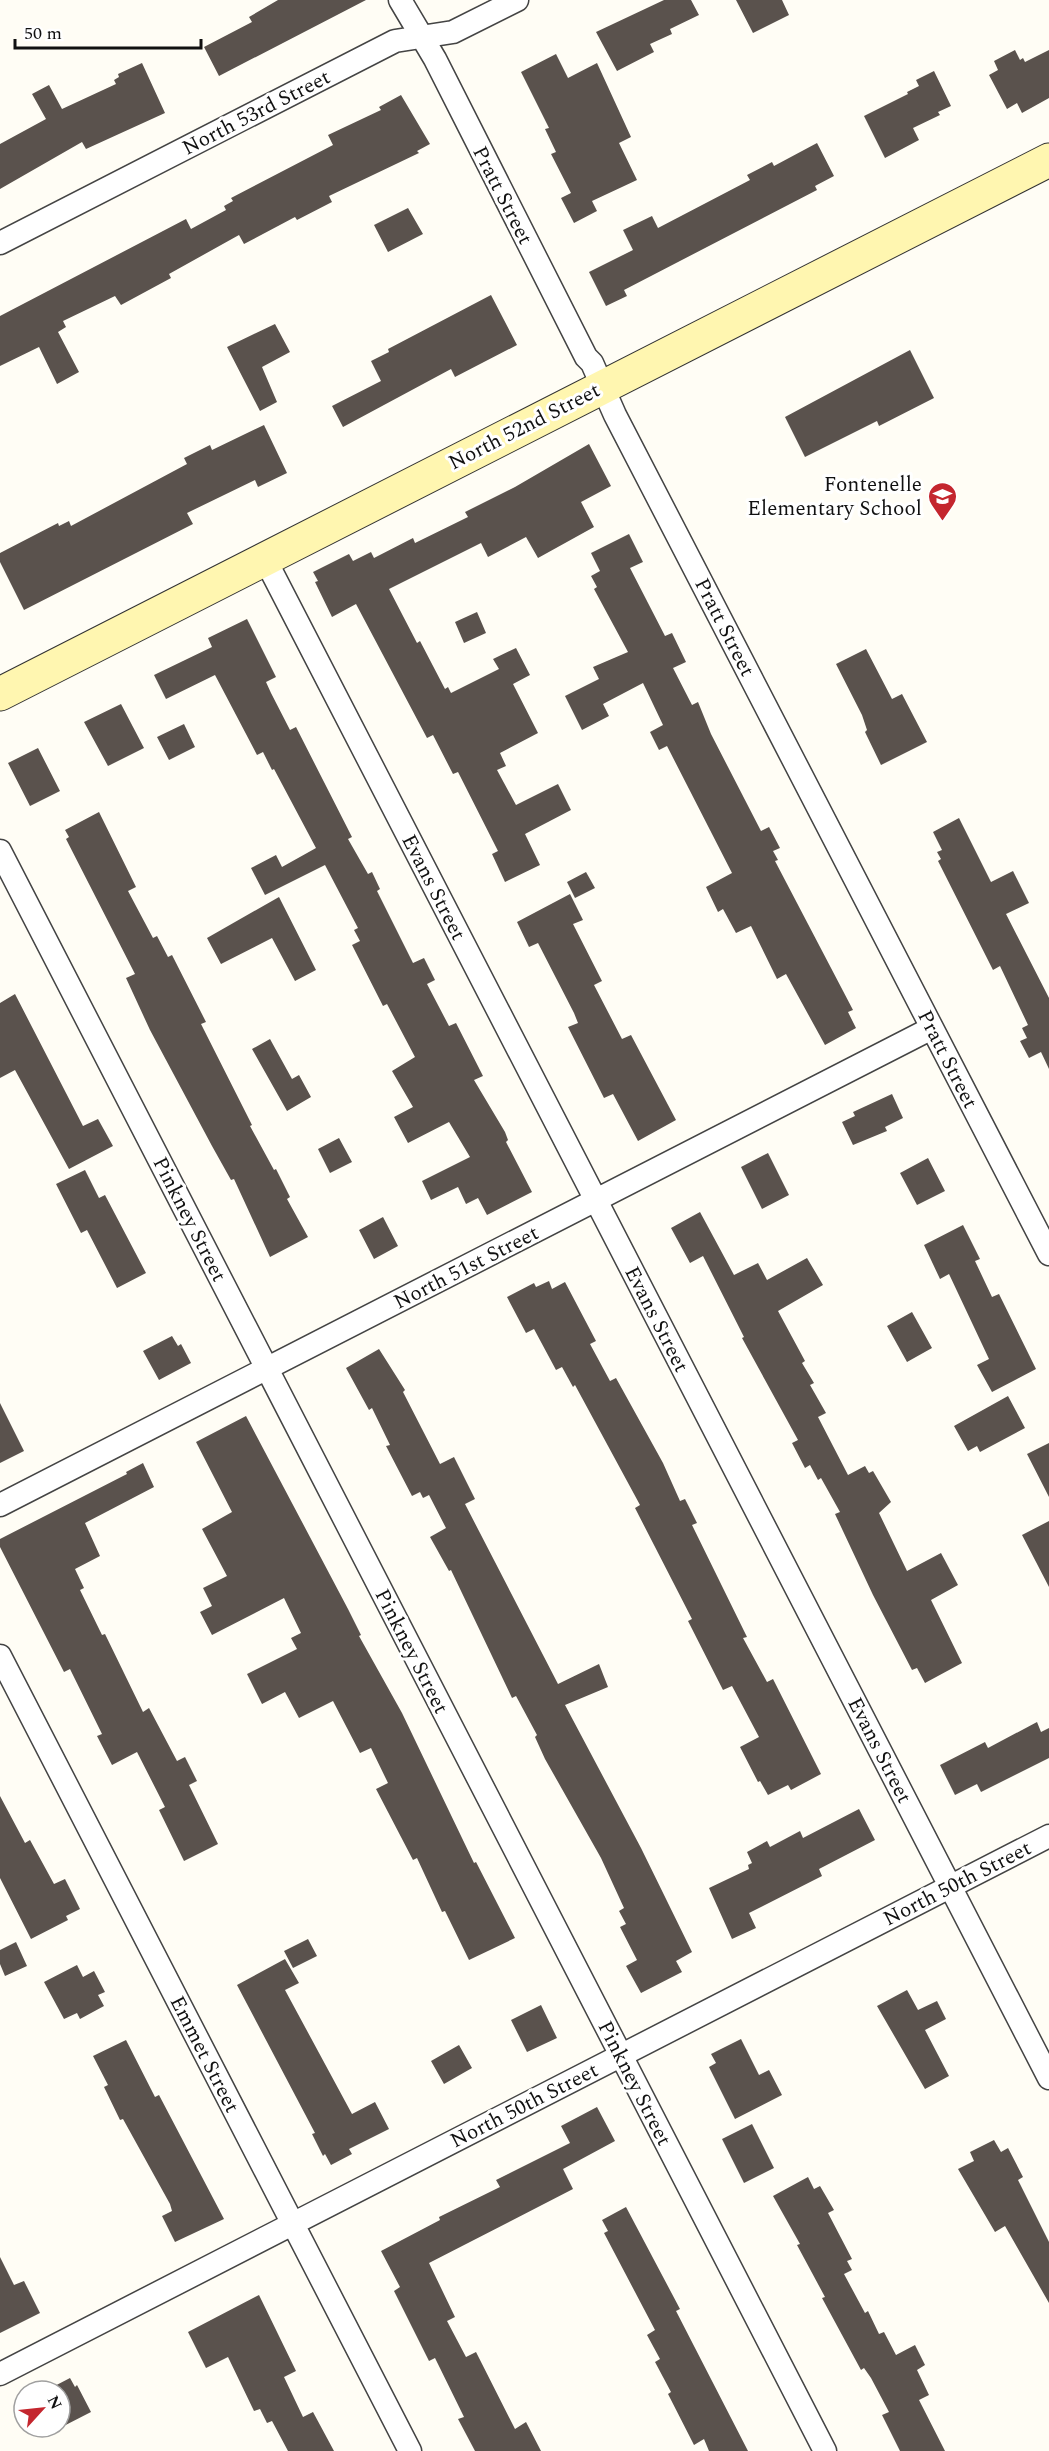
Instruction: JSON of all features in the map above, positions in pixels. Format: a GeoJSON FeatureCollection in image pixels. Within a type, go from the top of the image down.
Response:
{"type":"FeatureCollection","features":[{"type":"Feature","properties":{"kind":"main road","name":"North 52nd Street"},"geometry":{"type":"LineString","coordinates":[[0,694],[1049,160]]}},
{"type":"Feature","properties":{"kind":"street","name":"Pratt Street"},"geometry":{"type":"LineString","coordinates":[[400,0],[602,386],[1049,1254]]}},
{"type":"Feature","properties":{"kind":"street","name":"North 53rd Street"},"geometry":{"type":"LineString","coordinates":[[0,243],[395,41],[453,32],[517,0]]}},
{"type":"Feature","properties":{"kind":"street","name":"Evans Street"},"geometry":{"type":"LineString","coordinates":[[265,559],[1049,2078]]}},
{"type":"Feature","properties":{"kind":"street","name":"Pinkney Street"},"geometry":{"type":"LineString","coordinates":[[0,851],[825,2451]]}},
{"type":"Feature","properties":{"kind":"street","name":"North 51st Street"},"geometry":{"type":"LineString","coordinates":[[0,1505],[932,1028]]}},
{"type":"Feature","properties":{"kind":"street","name":"Emmet Street"},"geometry":{"type":"LineString","coordinates":[[0,1656],[410,2451]]}},
{"type":"Feature","properties":{"kind":"street","name":"North 50th Street"},"geometry":{"type":"LineString","coordinates":[[0,2374],[1049,1836]]}},
{"type":"Feature","properties":{"kind":"building"},"geometry":{"type":"Polygon","coordinates":[[[278,0],[366,0],[219,76],[204,47],[252,22],[249,17],[278,0]]]}},
{"type":"Feature","properties":{"kind":"building"},"geometry":{"type":"Polygon","coordinates":[[[664,0],[691,0],[699,15],[670,29],[672,34],[650,44],[654,52],[617,71],[596,32],[664,0]]]}},
{"type":"Feature","properties":{"kind":"building"},"geometry":{"type":"Polygon","coordinates":[[[736,0],[782,0],[789,15],[753,33],[736,0]]]}},
{"type":"Feature","properties":{"kind":"building"},"geometry":{"type":"Polygon","coordinates":[[[1015,50],[1020,60],[1023,58],[1025,62],[1049,50],[1049,98],[1022,113],[1017,103],[1007,109],[989,75],[998,70],[994,61],[1015,50]]]}},
{"type":"Feature","properties":{"kind":"building"},"geometry":{"type":"Polygon","coordinates":[[[556,54],[568,78],[597,63],[631,137],[619,143],[637,180],[592,201],[597,211],[574,223],[561,198],[571,193],[551,154],[556,152],[545,129],[549,128],[521,72],[556,54]]]}},
{"type":"Feature","properties":{"kind":"building"},"geometry":{"type":"Polygon","coordinates":[[[142,63],[165,113],[86,149],[82,142],[0,189],[0,144],[46,119],[32,94],[49,85],[62,109],[116,84],[114,80],[119,77],[118,74],[142,63]]]}},
{"type":"Feature","properties":{"kind":"building"},"geometry":{"type":"Polygon","coordinates":[[[934,71],[951,106],[938,112],[940,115],[913,128],[919,140],[885,158],[864,116],[908,94],[907,92],[919,86],[916,80],[934,71]]]}},
{"type":"Feature","properties":{"kind":"building"},"geometry":{"type":"Polygon","coordinates":[[[401,95],[430,144],[417,151],[419,153],[329,196],[332,202],[297,220],[295,217],[244,244],[239,235],[169,274],[171,278],[121,305],[115,296],[63,321],[66,327],[58,332],[79,372],[57,384],[39,347],[0,366],[0,316],[186,219],[191,229],[226,210],[224,206],[233,201],[231,198],[333,145],[328,135],[381,110],[379,107],[401,95]]]}},
{"type":"Feature","properties":{"kind":"building"},"geometry":{"type":"Polygon","coordinates":[[[817,143],[834,176],[815,186],[817,190],[624,290],[627,296],[606,306],[589,272],[633,250],[623,230],[652,216],[658,228],[750,180],[747,175],[772,162],[774,166],[817,143]]]}},
{"type":"Feature","properties":{"kind":"building"},"geometry":{"type":"Polygon","coordinates":[[[408,208],[423,234],[388,252],[374,225],[408,208]]]}},
{"type":"Feature","properties":{"kind":"building"},"geometry":{"type":"Polygon","coordinates":[[[491,295],[517,345],[455,377],[451,369],[343,427],[332,406],[381,381],[371,361],[389,352],[388,349],[491,295]]]}},
{"type":"Feature","properties":{"kind":"building"},"geometry":{"type":"Polygon","coordinates":[[[275,324],[290,352],[262,367],[277,402],[260,411],[227,347],[275,324]]]}},
{"type":"Feature","properties":{"kind":"building"},"geometry":{"type":"Polygon","coordinates":[[[910,350],[934,398],[879,426],[877,421],[805,457],[785,417],[910,350]]]}},
{"type":"Feature","properties":{"kind":"building"},"geometry":{"type":"Polygon","coordinates":[[[264,425],[287,473],[258,487],[255,480],[187,513],[193,524],[24,610],[0,562],[0,553],[58,523],[59,526],[69,521],[71,526],[187,464],[184,458],[210,445],[212,450],[264,425]]]}},
{"type":"Feature","properties":{"kind":"building"},"geometry":{"type":"Polygon","coordinates":[[[589,444],[611,486],[581,502],[594,527],[538,558],[526,537],[488,557],[481,543],[389,589],[417,643],[420,641],[445,689],[448,687],[451,693],[499,669],[493,659],[516,648],[530,675],[513,684],[538,733],[500,753],[506,766],[497,770],[516,805],[558,784],[571,810],[525,834],[540,865],[505,882],[492,854],[498,851],[458,772],[453,774],[433,735],[427,738],[356,604],[332,617],[315,582],[318,581],[313,572],[349,554],[353,561],[371,552],[374,558],[413,538],[415,543],[468,517],[465,512],[515,487],[589,444]]]}},
{"type":"Feature","properties":{"kind":"building"},"geometry":{"type":"Polygon","coordinates":[[[629,534],[643,562],[630,568],[665,636],[672,633],[686,662],[673,668],[692,705],[698,702],[711,734],[761,831],[769,827],[780,848],[773,851],[778,860],[775,861],[853,1010],[848,1012],[856,1028],[825,1045],[786,974],[777,979],[751,926],[736,933],[723,909],[718,912],[706,887],[732,873],[667,746],[659,750],[650,732],[663,725],[643,683],[603,704],[609,716],[582,730],[565,696],[599,679],[593,667],[628,652],[594,589],[597,587],[591,576],[600,571],[591,553],[629,534]]]}},
{"type":"Feature","properties":{"kind":"building"},"geometry":{"type":"Polygon","coordinates":[[[477,612],[486,633],[464,643],[455,622],[477,612]]]}},
{"type":"Feature","properties":{"kind":"building"},"geometry":{"type":"Polygon","coordinates":[[[247,619],[276,677],[266,682],[271,693],[290,730],[296,727],[352,837],[348,839],[368,874],[372,872],[380,889],[377,891],[413,963],[424,958],[435,980],[427,984],[449,1026],[456,1023],[483,1076],[474,1080],[505,1132],[508,1140],[506,1142],[532,1192],[487,1215],[478,1198],[466,1204],[458,1187],[431,1200],[422,1181],[470,1157],[449,1122],[408,1143],[394,1117],[413,1107],[392,1071],[415,1057],[387,1004],[383,1006],[352,945],[360,941],[354,930],[358,928],[325,865],[265,895],[251,868],[276,855],[282,867],[316,848],[274,769],[272,770],[263,752],[257,755],[215,675],[166,699],[154,675],[212,647],[208,638],[247,619]]]}},
{"type":"Feature","properties":{"kind":"building"},"geometry":{"type":"Polygon","coordinates":[[[866,649],[892,699],[902,694],[927,742],[881,765],[865,732],[867,730],[862,715],[836,664],[866,649]]]}},
{"type":"Feature","properties":{"kind":"building"},"geometry":{"type":"Polygon","coordinates":[[[121,704],[144,748],[108,766],[84,722],[121,704]]]}},
{"type":"Feature","properties":{"kind":"building"},"geometry":{"type":"Polygon","coordinates":[[[184,724],[195,747],[169,760],[157,737],[184,724]]]}},
{"type":"Feature","properties":{"kind":"building"},"geometry":{"type":"Polygon","coordinates":[[[38,748],[60,791],[30,806],[8,763],[38,748]]]}},
{"type":"Feature","properties":{"kind":"building"},"geometry":{"type":"Polygon","coordinates":[[[99,812],[136,887],[128,891],[153,938],[157,936],[168,957],[172,955],[206,1022],[201,1024],[252,1125],[250,1126],[274,1170],[276,1169],[290,1197],[287,1199],[308,1237],[270,1257],[234,1179],[231,1180],[150,1030],[126,978],[135,974],[66,839],[69,837],[65,830],[99,812]]]}},
{"type":"Feature","properties":{"kind":"building"},"geometry":{"type":"Polygon","coordinates":[[[959,818],[991,882],[1013,871],[1029,903],[1006,914],[1049,998],[1049,1069],[1041,1052],[1029,1058],[1020,1041],[1027,1038],[1022,1028],[1028,1025],[1000,966],[993,970],[938,861],[941,859],[937,852],[942,850],[933,832],[959,818]]]}},
{"type":"Feature","properties":{"kind":"building"},"geometry":{"type":"Polygon","coordinates":[[[586,872],[595,888],[575,898],[567,882],[586,872]]]}},
{"type":"Feature","properties":{"kind":"building"},"geometry":{"type":"Polygon","coordinates":[[[570,894],[583,920],[573,924],[602,981],[594,985],[622,1039],[631,1035],[676,1120],[638,1141],[613,1094],[604,1098],[568,1027],[578,1023],[574,1013],[538,943],[529,947],[517,922],[570,894]]]}},
{"type":"Feature","properties":{"kind":"building"},"geometry":{"type":"Polygon","coordinates":[[[279,897],[316,970],[295,981],[272,938],[221,964],[207,938],[279,897]]]}},
{"type":"Feature","properties":{"kind":"building"},"geometry":{"type":"Polygon","coordinates":[[[15,994],[83,1126],[98,1119],[113,1146],[69,1169],[15,1070],[0,1078],[0,1003],[15,994]]]}},
{"type":"Feature","properties":{"kind":"building"},"geometry":{"type":"Polygon","coordinates":[[[270,1039],[292,1079],[299,1075],[311,1097],[287,1111],[252,1049],[270,1039]]]}},
{"type":"Feature","properties":{"kind":"building"},"geometry":{"type":"Polygon","coordinates":[[[892,1094],[903,1118],[885,1127],[887,1131],[853,1145],[842,1122],[855,1116],[853,1112],[892,1094]]]}},
{"type":"Feature","properties":{"kind":"building"},"geometry":{"type":"Polygon","coordinates":[[[339,1138],[352,1162],[330,1173],[318,1149],[339,1138]]]}},
{"type":"Feature","properties":{"kind":"building"},"geometry":{"type":"Polygon","coordinates":[[[768,1153],[789,1195],[762,1209],[741,1167],[768,1153]]]}},
{"type":"Feature","properties":{"kind":"building"},"geometry":{"type":"Polygon","coordinates":[[[928,1158],[945,1191],[917,1205],[900,1173],[928,1158]]]}},
{"type":"Feature","properties":{"kind":"building"},"geometry":{"type":"Polygon","coordinates":[[[85,1170],[99,1198],[105,1195],[146,1273],[117,1288],[87,1230],[81,1233],[56,1184],[85,1170]]]}},
{"type":"Feature","properties":{"kind":"building"},"geometry":{"type":"Polygon","coordinates":[[[700,1212],[734,1275],[758,1263],[767,1280],[807,1258],[823,1285],[778,1311],[805,1361],[802,1363],[814,1383],[810,1385],[826,1413],[818,1417],[848,1475],[865,1466],[869,1473],[873,1471],[891,1502],[879,1513],[907,1571],[941,1553],[958,1585],[931,1600],[962,1663],[925,1683],[917,1668],[912,1670],[873,1595],[835,1514],[840,1512],[821,1478],[818,1480],[810,1465],[805,1468],[792,1443],[798,1440],[742,1338],[744,1337],[703,1256],[690,1263],[671,1228],[700,1212]]]}},
{"type":"Feature","properties":{"kind":"building"},"geometry":{"type":"Polygon","coordinates":[[[383,1217],[398,1246],[374,1259],[359,1230],[383,1217]]]}},
{"type":"Feature","properties":{"kind":"building"},"geometry":{"type":"Polygon","coordinates":[[[963,1225],[980,1259],[975,1261],[992,1297],[999,1294],[1036,1369],[992,1392],[977,1365],[989,1359],[949,1274],[940,1279],[924,1245],[963,1225]]]}},
{"type":"Feature","properties":{"kind":"building"},"geometry":{"type":"Polygon","coordinates":[[[549,1281],[552,1289],[565,1282],[596,1341],[590,1344],[610,1381],[616,1378],[663,1463],[680,1501],[685,1499],[697,1523],[692,1525],[747,1637],[743,1638],[767,1682],[773,1679],[821,1774],[791,1790],[788,1785],[768,1795],[760,1781],[758,1782],[740,1747],[759,1737],[732,1686],[723,1690],[688,1621],[692,1619],[635,1508],[640,1505],[575,1385],[573,1387],[562,1367],[556,1370],[534,1329],[526,1333],[507,1297],[534,1283],[536,1287],[549,1281]]]}},
{"type":"Feature","properties":{"kind":"building"},"geometry":{"type":"Polygon","coordinates":[[[912,1312],[932,1348],[907,1362],[887,1326],[912,1312]]]}},
{"type":"Feature","properties":{"kind":"building"},"geometry":{"type":"Polygon","coordinates":[[[172,1336],[178,1346],[181,1344],[191,1363],[159,1380],[143,1351],[172,1336]]]}},
{"type":"Feature","properties":{"kind":"building"},"geometry":{"type":"Polygon","coordinates":[[[379,1349],[405,1390],[403,1392],[440,1464],[454,1457],[475,1499],[465,1504],[558,1684],[599,1664],[608,1687],[565,1705],[641,1848],[692,1952],[676,1961],[682,1972],[641,1993],[626,1966],[637,1960],[620,1927],[626,1924],[619,1911],[624,1908],[601,1858],[545,1759],[535,1737],[537,1735],[516,1696],[512,1698],[451,1570],[449,1571],[430,1537],[446,1528],[429,1495],[423,1498],[420,1492],[412,1496],[386,1446],[390,1445],[372,1408],[369,1410],[346,1368],[379,1349]]]}},
{"type":"Feature","properties":{"kind":"building"},"geometry":{"type":"Polygon","coordinates":[[[1008,1396],[1025,1428],[980,1452],[977,1446],[968,1451],[954,1426],[1008,1396]]]}},
{"type":"Feature","properties":{"kind":"building"},"geometry":{"type":"Polygon","coordinates":[[[0,1403],[24,1451],[0,1463],[0,1403]]]}},
{"type":"Feature","properties":{"kind":"building"},"geometry":{"type":"Polygon","coordinates":[[[246,1416],[348,1609],[361,1635],[359,1636],[402,1713],[474,1863],[476,1862],[515,1938],[469,1960],[445,1911],[442,1912],[417,1858],[413,1860],[376,1789],[388,1783],[371,1748],[360,1753],[333,1701],[299,1718],[285,1692],[262,1704],[247,1674],[297,1649],[291,1638],[301,1633],[284,1598],[212,1635],[200,1612],[212,1606],[203,1588],[227,1576],[202,1529],[232,1512],[196,1442],[246,1416]]]}},
{"type":"Feature","properties":{"kind":"building"},"geometry":{"type":"Polygon","coordinates":[[[1049,1443],[1049,1497],[1027,1454],[1049,1443]]]}},
{"type":"Feature","properties":{"kind":"building"},"geometry":{"type":"Polygon","coordinates":[[[143,1463],[154,1487],[85,1523],[100,1556],[75,1569],[84,1588],[80,1590],[102,1635],[105,1634],[143,1712],[149,1708],[177,1761],[185,1757],[197,1781],[189,1785],[218,1844],[184,1861],[159,1810],[165,1807],[137,1752],[112,1765],[97,1736],[102,1734],[70,1669],[64,1672],[0,1547],[0,1539],[127,1474],[126,1472],[143,1463]]]}},
{"type":"Feature","properties":{"kind":"building"},"geometry":{"type":"Polygon","coordinates":[[[1049,1521],[1049,1587],[1022,1535],[1049,1521]]]}},
{"type":"Feature","properties":{"kind":"building"},"geometry":{"type":"Polygon","coordinates":[[[1037,1722],[1041,1732],[1049,1728],[1049,1758],[981,1792],[977,1784],[955,1795],[940,1765],[985,1742],[988,1748],[1037,1722]]]}},
{"type":"Feature","properties":{"kind":"building"},"geometry":{"type":"Polygon","coordinates":[[[0,1796],[25,1843],[30,1840],[54,1884],[65,1879],[80,1909],[66,1916],[68,1920],[31,1939],[0,1878],[0,1796]]]}},
{"type":"Feature","properties":{"kind":"building"},"geometry":{"type":"Polygon","coordinates":[[[859,1809],[875,1840],[819,1869],[822,1876],[749,1913],[756,1928],[732,1939],[709,1888],[749,1869],[748,1865],[752,1863],[747,1852],[767,1841],[770,1847],[800,1831],[803,1838],[859,1809]]]}},
{"type":"Feature","properties":{"kind":"building"},"geometry":{"type":"Polygon","coordinates":[[[308,1939],[317,1956],[293,1968],[284,1951],[308,1939]]]}},
{"type":"Feature","properties":{"kind":"building"},"geometry":{"type":"Polygon","coordinates":[[[16,1942],[27,1966],[5,1976],[0,1964],[0,1950],[16,1942]]]}},
{"type":"Feature","properties":{"kind":"building"},"geometry":{"type":"Polygon","coordinates":[[[285,1959],[299,1983],[285,1990],[352,2114],[375,2102],[389,2129],[349,2149],[352,2154],[331,2165],[325,2154],[323,2156],[312,2134],[315,2133],[237,1985],[285,1959]]]}},
{"type":"Feature","properties":{"kind":"building"},"geometry":{"type":"Polygon","coordinates":[[[77,1965],[83,1977],[94,1971],[105,1992],[98,1995],[104,2006],[80,2019],[77,2013],[64,2019],[44,1982],[77,1965]]]}},
{"type":"Feature","properties":{"kind":"building"},"geometry":{"type":"Polygon","coordinates":[[[907,1990],[918,2010],[937,2001],[946,2019],[925,2030],[949,2076],[925,2089],[877,2006],[907,1990]]]}},
{"type":"Feature","properties":{"kind":"building"},"geometry":{"type":"Polygon","coordinates":[[[541,2005],[557,2038],[527,2052],[511,2020],[541,2005]]]}},
{"type":"Feature","properties":{"kind":"building"},"geometry":{"type":"Polygon","coordinates":[[[741,2039],[759,2075],[769,2070],[782,2095],[735,2119],[709,2067],[716,2063],[711,2054],[741,2039]]]}},
{"type":"Feature","properties":{"kind":"building"},"geometry":{"type":"Polygon","coordinates":[[[126,2040],[155,2097],[159,2095],[224,2219],[175,2242],[162,2216],[172,2211],[170,2204],[123,2119],[120,2120],[104,2087],[108,2085],[93,2056],[126,2040]]]}},
{"type":"Feature","properties":{"kind":"building"},"geometry":{"type":"Polygon","coordinates":[[[459,2045],[472,2068],[444,2084],[431,2061],[459,2045]]]}},
{"type":"Feature","properties":{"kind":"building"},"geometry":{"type":"Polygon","coordinates":[[[597,2107],[615,2141],[563,2169],[573,2189],[429,2263],[455,2317],[447,2321],[466,2357],[476,2352],[515,2429],[526,2422],[541,2451],[475,2451],[458,2419],[464,2417],[435,2358],[429,2361],[394,2291],[400,2287],[381,2251],[440,2220],[439,2217],[500,2187],[496,2180],[570,2143],[561,2126],[597,2107]]]}},
{"type":"Feature","properties":{"kind":"building"},"geometry":{"type":"Polygon","coordinates":[[[752,2124],[774,2168],[744,2183],[722,2139],[752,2124]]]}},
{"type":"Feature","properties":{"kind":"building"},"geometry":{"type":"Polygon","coordinates":[[[994,2140],[1001,2152],[1008,2148],[1023,2177],[1018,2180],[1049,2242],[1049,2303],[1005,2226],[995,2232],[958,2169],[974,2161],[970,2152],[994,2140]]]}},
{"type":"Feature","properties":{"kind":"building"},"geometry":{"type":"Polygon","coordinates":[[[808,2177],[814,2189],[820,2186],[834,2210],[828,2213],[852,2259],[847,2261],[852,2270],[844,2274],[865,2313],[868,2311],[879,2334],[884,2332],[896,2355],[915,2345],[925,2365],[917,2370],[929,2395],[919,2400],[945,2451],[900,2451],[882,2415],[889,2412],[871,2378],[864,2368],[861,2370],[822,2298],[825,2297],[797,2245],[800,2244],[773,2196],[808,2177]]]}},
{"type":"Feature","properties":{"kind":"building"},"geometry":{"type":"Polygon","coordinates":[[[626,2207],[680,2309],[676,2311],[748,2451],[709,2451],[704,2439],[694,2445],[668,2394],[671,2392],[655,2362],[660,2359],[647,2335],[655,2330],[604,2233],[608,2231],[602,2220],[626,2207]]]}},
{"type":"Feature","properties":{"kind":"building"},"geometry":{"type":"Polygon","coordinates":[[[0,2257],[14,2285],[24,2281],[40,2313],[0,2333],[0,2257]]]}},
{"type":"Feature","properties":{"kind":"building"},"geometry":{"type":"Polygon","coordinates":[[[259,2295],[296,2371],[284,2377],[303,2417],[313,2412],[334,2451],[288,2451],[272,2421],[267,2423],[260,2409],[254,2411],[228,2357],[206,2368],[188,2332],[259,2295]]]}},
{"type":"Feature","properties":{"kind":"building"},"geometry":{"type":"Polygon","coordinates":[[[72,2382],[75,2387],[77,2385],[91,2412],[72,2422],[72,2382]]]}},
{"type":"Feature","properties":{"kind":"place","name":"Fontenelle Elementary School"},"geometry":{"type":"Point","coordinates":[943,522]}}]}
